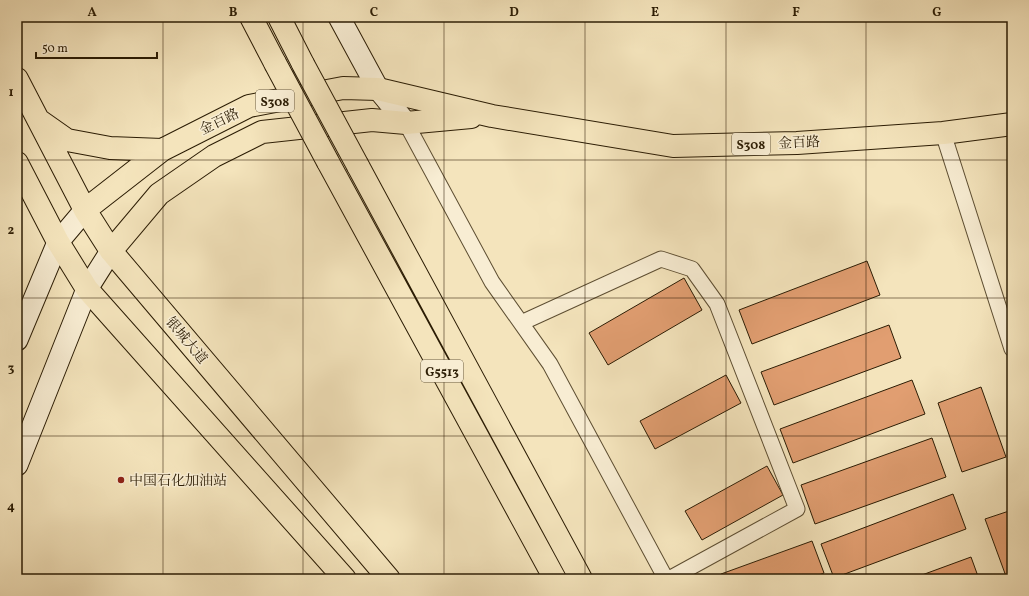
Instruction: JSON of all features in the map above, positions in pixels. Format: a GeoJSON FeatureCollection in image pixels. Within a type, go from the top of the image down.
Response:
{"type":"FeatureCollection","features":[{"type":"Feature","properties":{"kind":"main road","name":"G5513"},"geometry":{"type":"LineString","coordinates":[[251,17],[328,162],[555,579]]}},
{"type":"Feature","properties":{"kind":"main road","name":"G5513"},"geometry":{"type":"LineString","coordinates":[[279,17],[581,579]]}},
{"type":"Feature","properties":{"kind":"main road"},"geometry":{"type":"LineString","coordinates":[[339,17],[378,89],[406,122]]}},
{"type":"Feature","properties":{"kind":"main road","name":"银城大道"},"geometry":{"type":"LineString","coordinates":[[17,79],[85,210],[111,252],[389,579]]}},
{"type":"Feature","properties":{"kind":"main road","name":"金百路"},"geometry":{"type":"LineString","coordinates":[[85,210],[162,150],[249,106],[343,88],[378,89],[492,116],[673,146],[797,143],[943,133],[1012,124]]}},
{"type":"Feature","properties":{"kind":"main road","name":"金百路"},"geometry":{"type":"LineString","coordinates":[[111,252],[159,194],[214,156],[262,132],[372,120],[406,122],[492,116]]}},
{"type":"Feature","properties":{"kind":"main road"},"geometry":{"type":"LineString","coordinates":[[37,118],[67,140],[110,148],[162,150]]}},
{"type":"Feature","properties":{"kind":"main road"},"geometry":{"type":"LineString","coordinates":[[17,163],[58,242],[87,289],[345,579]]}},
{"type":"Feature","properties":{"kind":"main road"},"geometry":{"type":"LineString","coordinates":[[17,340],[58,242],[85,210]]}},
{"type":"Feature","properties":{"kind":"main road"},"geometry":{"type":"LineString","coordinates":[[17,465],[87,289],[111,252]]}},
{"type":"Feature","properties":{"kind":"street"},"geometry":{"type":"LineString","coordinates":[[406,122],[492,282],[550,364],[666,579]]}},
{"type":"Feature","properties":{"kind":"street"},"geometry":{"type":"LineString","coordinates":[[943,133],[1012,349]]}},
{"type":"Feature","properties":{"kind":"street"},"geometry":{"type":"LineString","coordinates":[[521,323],[661,259],[692,269],[717,304],[797,509],[669,579]]}},
{"type":"Feature","properties":{"kind":"building"},"geometry":{"type":"Polygon","coordinates":[[[867,261],[880,295],[752,344],[739,310],[867,261]]]}},
{"type":"Feature","properties":{"kind":"building"},"geometry":{"type":"Polygon","coordinates":[[[684,278],[702,310],[608,365],[589,333],[684,278]]]}},
{"type":"Feature","properties":{"kind":"building"},"geometry":{"type":"Polygon","coordinates":[[[889,325],[901,358],[774,405],[761,372],[889,325]]]}},
{"type":"Feature","properties":{"kind":"building"},"geometry":{"type":"Polygon","coordinates":[[[726,375],[741,403],[655,449],[640,421],[726,375]]]}},
{"type":"Feature","properties":{"kind":"building"},"geometry":{"type":"Polygon","coordinates":[[[912,380],[925,414],[793,463],[780,429],[912,380]]]}},
{"type":"Feature","properties":{"kind":"building"},"geometry":{"type":"Polygon","coordinates":[[[981,387],[1006,457],[962,472],[938,403],[981,387]]]}},
{"type":"Feature","properties":{"kind":"building"},"geometry":{"type":"Polygon","coordinates":[[[932,438],[946,477],[815,524],[801,485],[932,438]]]}},
{"type":"Feature","properties":{"kind":"building"},"geometry":{"type":"Polygon","coordinates":[[[767,466],[783,495],[702,540],[685,511],[767,466]]]}},
{"type":"Feature","properties":{"kind":"building"},"geometry":{"type":"Polygon","coordinates":[[[953,494],[966,529],[834,578],[821,544],[953,494]]]}},
{"type":"Feature","properties":{"kind":"building"},"geometry":{"type":"Polygon","coordinates":[[[1012,510],[1012,579],[1007,579],[985,519],[1012,510]]]}},
{"type":"Feature","properties":{"kind":"building"},"geometry":{"type":"Polygon","coordinates":[[[812,541],[824,573],[808,579],[723,579],[721,574],[812,541]]]}},
{"type":"Feature","properties":{"kind":"building"},"geometry":{"type":"Polygon","coordinates":[[[971,557],[979,579],[911,579],[971,557]]]}},
{"type":"Feature","properties":{"kind":"place","name":"中国石化加油站"},"geometry":{"type":"Point","coordinates":[121,480]}}]}
